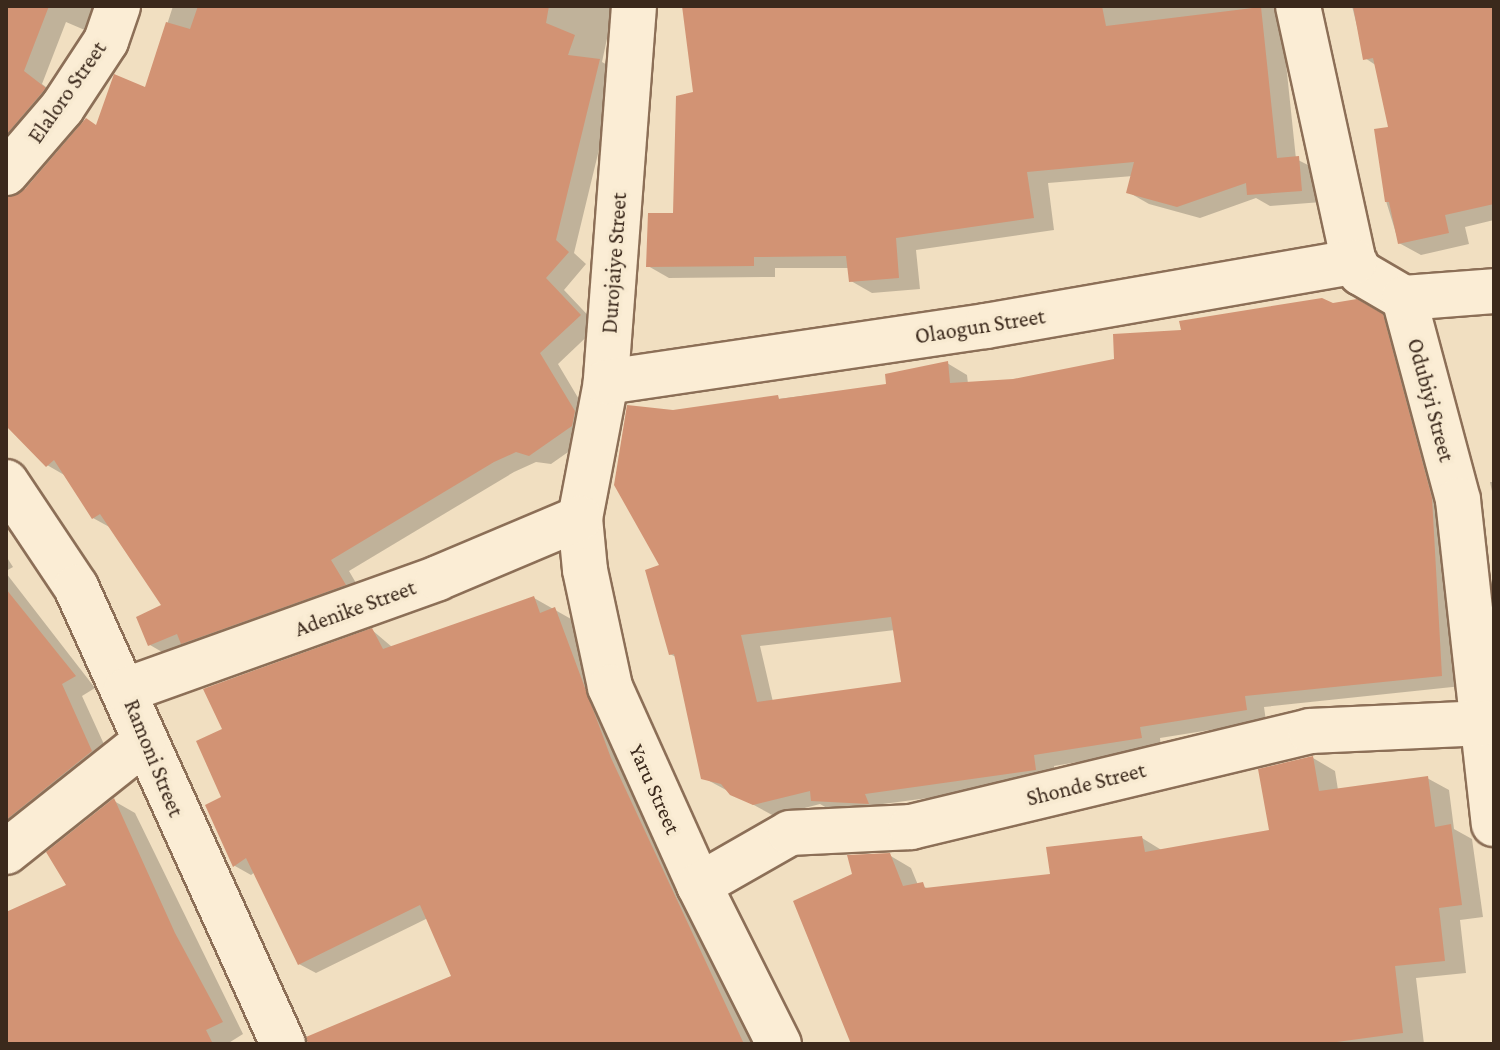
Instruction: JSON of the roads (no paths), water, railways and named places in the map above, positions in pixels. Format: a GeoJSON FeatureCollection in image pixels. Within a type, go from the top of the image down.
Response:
{"type":"FeatureCollection","features":[{"type":"Feature","properties":{"kind":"street","name":"Elaloro Street"},"geometry":{"type":"LineString","coordinates":[[6,173],[62,108],[106,41],[118,6]]}},
{"type":"Feature","properties":{"kind":"street","name":"Durojaiye Street"},"geometry":{"type":"LineString","coordinates":[[580,518],[606,382],[634,6]]}},
{"type":"Feature","properties":{"kind":"street"},"geometry":{"type":"LineString","coordinates":[[1298,6],[1354,262],[1361,273],[1404,298],[1494,291]]}},
{"type":"Feature","properties":{"kind":"street","name":"Olaogun Street"},"geometry":{"type":"LineString","coordinates":[[606,382],[986,326],[1354,262]]}},
{"type":"Feature","properties":{"kind":"street","name":"Odubiyi Street"},"geometry":{"type":"LineString","coordinates":[[1404,298],[1458,500],[1483,640],[1485,723],[1494,824]]}},
{"type":"Feature","properties":{"kind":"street","name":"Ramoni Street"},"geometry":{"type":"LineString","coordinates":[[6,482],[76,587],[126,690],[143,743],[283,1044]]}},
{"type":"Feature","properties":{"kind":"street","name":"Adenike Street"},"geometry":{"type":"LineString","coordinates":[[126,690],[438,578],[580,518]]}},
{"type":"Feature","properties":{"kind":"street","name":"Yaru Street"},"geometry":{"type":"LineString","coordinates":[[580,518],[585,570],[610,687],[699,885],[779,1044]]}},
{"type":"Feature","properties":{"kind":"street","name":"Shonde Street"},"geometry":{"type":"LineString","coordinates":[[699,885],[790,833],[911,827],[1310,731],[1485,723]]}},
{"type":"Feature","properties":{"kind":"street"},"geometry":{"type":"LineString","coordinates":[[6,852],[143,743]]}}]}
